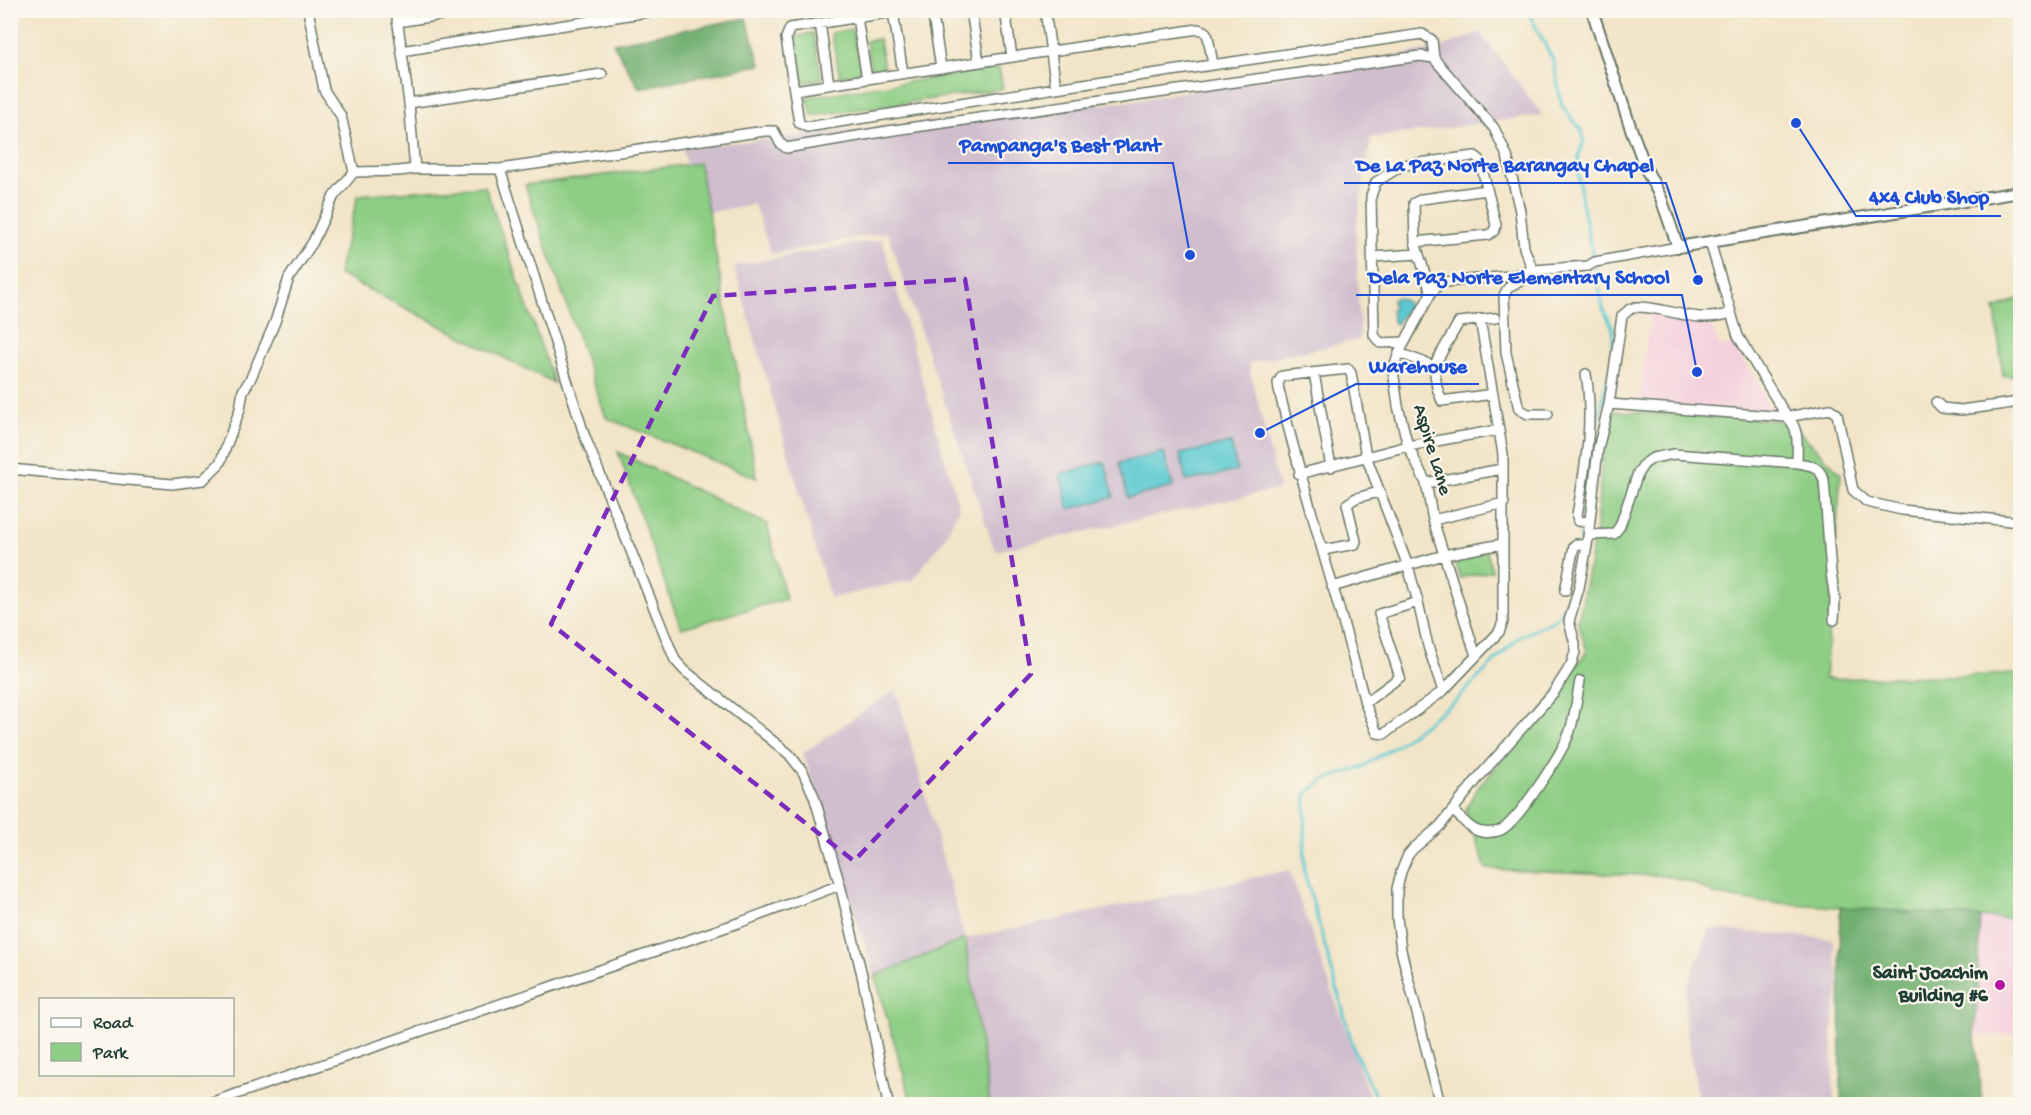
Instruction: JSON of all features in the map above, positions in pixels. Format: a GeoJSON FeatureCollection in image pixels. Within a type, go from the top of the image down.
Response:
{"type":"FeatureCollection","features":[{"type":"Feature","properties":{"kind":"street"},"geometry":{"type":"LineString","coordinates":[[308,10],[324,90],[341,116],[354,172]]}},
{"type":"Feature","properties":{"kind":"street"},"geometry":{"type":"LineString","coordinates":[[396,10],[409,103],[415,169]]}},
{"type":"Feature","properties":{"kind":"street"},"geometry":{"type":"LineString","coordinates":[[397,22],[474,10]]}},
{"type":"Feature","properties":{"kind":"street"},"geometry":{"type":"LineString","coordinates":[[401,51],[660,10]]}},
{"type":"Feature","properties":{"kind":"street"},"geometry":{"type":"LineString","coordinates":[[906,10],[790,28],[787,31],[786,38],[799,123],[807,127],[1422,34],[1432,40],[1434,58],[1494,128],[1507,156],[1521,212],[1524,248],[1529,271],[1524,279],[1508,288],[1504,295],[1506,353],[1519,408],[1528,414],[1548,414]]}},
{"type":"Feature","properties":{"kind":"street"},"geometry":{"type":"LineString","coordinates":[[932,10],[941,68]]}},
{"type":"Feature","properties":{"kind":"street"},"geometry":{"type":"LineString","coordinates":[[971,10],[979,62]]}},
{"type":"Feature","properties":{"kind":"street"},"geometry":{"type":"LineString","coordinates":[[1005,10],[1012,57]]}},
{"type":"Feature","properties":{"kind":"street"},"geometry":{"type":"LineString","coordinates":[[1045,10],[1056,88]]}},
{"type":"Feature","properties":{"kind":"street"},"geometry":{"type":"LineString","coordinates":[[1592,10],[1630,126],[1646,169],[1661,198],[1678,247]]}},
{"type":"Feature","properties":{"kind":"street"},"geometry":{"type":"LineString","coordinates":[[893,12],[903,73]]}},
{"type":"Feature","properties":{"kind":"street"},"geometry":{"type":"LineString","coordinates":[[857,18],[867,79]]}},
{"type":"Feature","properties":{"kind":"street"},"geometry":{"type":"LineString","coordinates":[[820,23],[829,84]]}},
{"type":"Feature","properties":{"kind":"street"},"geometry":{"type":"LineString","coordinates":[[794,90],[1198,29],[1205,31],[1208,37],[1213,64]]}},
{"type":"Feature","properties":{"kind":"street"},"geometry":{"type":"LineString","coordinates":[[10,469],[172,484],[203,480],[220,463],[240,409],[243,391],[275,322],[289,278],[313,242],[334,196],[354,172],[500,169],[765,131],[774,131],[780,144],[786,148],[894,129],[1145,94],[1420,56],[1434,58]]}},
{"type":"Feature","properties":{"kind":"street"},"geometry":{"type":"LineString","coordinates":[[409,103],[602,74]]}},
{"type":"Feature","properties":{"kind":"street"},"geometry":{"type":"LineString","coordinates":[[1405,342],[1380,343],[1374,335],[1371,196],[1376,182],[1403,165],[1475,156],[1480,160],[1496,225],[1494,231],[1488,235],[1415,242]]}},
{"type":"Feature","properties":{"kind":"street"},"geometry":{"type":"LineString","coordinates":[[500,169],[585,437],[675,660],[684,670],[789,754],[803,772],[814,796],[840,885],[862,975],[888,1104]]}},
{"type":"Feature","properties":{"kind":"street"},"geometry":{"type":"LineString","coordinates":[[1431,293],[1415,242],[1414,203],[1422,199],[1487,190]]}},
{"type":"Feature","properties":{"kind":"street"},"geometry":{"type":"LineString","coordinates":[[1431,293],[1438,285],[1445,282],[1510,276],[1529,271],[1591,264],[1678,247],[2020,192]]}},
{"type":"Feature","properties":{"kind":"street"},"geometry":{"type":"LineString","coordinates":[[1710,242],[1738,336],[1787,417],[1794,422],[1797,463]]}},
{"type":"Feature","properties":{"kind":"street"},"geometry":{"type":"LineString","coordinates":[[1371,257],[1418,254]]}},
{"type":"Feature","properties":{"kind":"street","name":"Aspire Lane"},"geometry":{"type":"LineString","coordinates":[[1431,293],[1399,353],[1393,370],[1398,406],[1408,446],[1426,483],[1433,520],[1476,656]]}},
{"type":"Feature","properties":{"kind":"street"},"geometry":{"type":"LineString","coordinates":[[1440,1104],[1401,950],[1397,918],[1397,889],[1408,855],[1440,826],[1566,676],[1575,652],[1569,621],[1575,575],[1588,535],[1585,522],[1598,448],[1609,404],[1622,316],[1630,309],[1641,307],[1699,318],[1716,318],[1731,313]]}},
{"type":"Feature","properties":{"kind":"street"},"geometry":{"type":"LineString","coordinates":[[1493,394],[1442,401],[1437,388],[1434,366],[1459,322],[1495,318]]}},
{"type":"Feature","properties":{"kind":"street"},"geometry":{"type":"LineString","coordinates":[[1443,691],[1428,646],[1408,566],[1366,456],[1351,373],[1348,369],[1282,376],[1278,383],[1299,474],[1323,550],[1365,703],[1374,728],[1380,734],[1384,734],[1443,691],[1499,632],[1503,622],[1503,454],[1480,319]]}},
{"type":"Feature","properties":{"kind":"street"},"geometry":{"type":"LineString","coordinates":[[1399,353],[1434,366]]}},
{"type":"Feature","properties":{"kind":"street"},"geometry":{"type":"LineString","coordinates":[[1314,373],[1331,467]]}},
{"type":"Feature","properties":{"kind":"street"},"geometry":{"type":"LineString","coordinates":[[1585,522],[1577,515],[1586,461],[1590,413],[1586,374]]}},
{"type":"Feature","properties":{"kind":"street"},"geometry":{"type":"LineString","coordinates":[[1935,402],[1942,408],[1960,410],[2020,402]]}},
{"type":"Feature","properties":{"kind":"street"},"geometry":{"type":"LineString","coordinates":[[1609,404],[1787,417],[1830,409],[1837,414],[1853,490],[1867,502],[1902,510],[2020,522]]}},
{"type":"Feature","properties":{"kind":"street"},"geometry":{"type":"LineString","coordinates":[[1299,474],[1408,446],[1498,430]]}},
{"type":"Feature","properties":{"kind":"street"},"geometry":{"type":"LineString","coordinates":[[1588,535],[1614,534],[1620,526],[1638,473],[1644,464],[1653,458],[1674,454],[1814,465],[1824,480],[1835,599],[1834,620]]}},
{"type":"Feature","properties":{"kind":"street"},"geometry":{"type":"LineString","coordinates":[[1426,483],[1502,469]]}},
{"type":"Feature","properties":{"kind":"street"},"geometry":{"type":"LineString","coordinates":[[1323,550],[1355,544],[1347,504],[1356,498],[1379,492]]}},
{"type":"Feature","properties":{"kind":"street"},"geometry":{"type":"LineString","coordinates":[[1433,520],[1504,503]]}},
{"type":"Feature","properties":{"kind":"street"},"geometry":{"type":"LineString","coordinates":[[1332,587],[1444,555],[1502,544]]}},
{"type":"Feature","properties":{"kind":"street"},"geometry":{"type":"LineString","coordinates":[[1565,591],[1575,575]]}},
{"type":"Feature","properties":{"kind":"street"},"geometry":{"type":"LineString","coordinates":[[1365,703],[1400,677],[1379,614],[1418,602]]}},
{"type":"Feature","properties":{"kind":"street"},"geometry":{"type":"LineString","coordinates":[[1453,810],[1476,830],[1489,832],[1503,829],[1545,777],[1563,749],[1570,730],[1580,681]]}},
{"type":"Feature","properties":{"kind":"street"},"geometry":{"type":"LineString","coordinates":[[207,1104],[741,922],[840,885]]}},
{"type":"Feature","properties":{"kind":"highlighted area"},"geometry":{"type":"Polygon","coordinates":[[[965,279],[1031,674],[854,861],[551,624],[713,296],[965,279]]]}},
{"type":"Feature","properties":{"kind":"shaded area"},"geometry":{"type":"Polygon","coordinates":[[[1480,32],[1542,115],[1371,138],[1356,230],[1360,340],[1248,363],[1279,489],[995,551],[887,232],[771,254],[754,204],[699,214],[682,148],[1131,101],[1440,48],[1480,32]]]}},
{"type":"Feature","properties":{"kind":"shaded area"},"geometry":{"type":"Polygon","coordinates":[[[882,239],[959,508],[943,541],[912,580],[830,598],[734,266],[882,239]]]}},
{"type":"Feature","properties":{"kind":"shaded area"},"geometry":{"type":"Polygon","coordinates":[[[1650,313],[1709,322],[1721,348],[1734,343],[1764,395],[1770,414],[1639,405],[1650,313]]]}},
{"type":"Feature","properties":{"kind":"shaded area"},"geometry":{"type":"Polygon","coordinates":[[[896,689],[965,939],[1289,870],[1372,1104],[990,1104],[965,940],[875,976],[803,753],[896,689]]]}},
{"type":"Feature","properties":{"kind":"shaded area"},"geometry":{"type":"Polygon","coordinates":[[[1980,917],[2020,919],[2020,1034],[1975,1036],[1980,917]]]}},
{"type":"Feature","properties":{"kind":"shaded area"},"geometry":{"type":"Polygon","coordinates":[[[1709,929],[1833,939],[1839,983],[1832,1032],[1834,1104],[1699,1104],[1685,1021],[1686,990],[1709,929]]]}},
{"type":"Feature","properties":{"kind":"green space"},"geometry":{"type":"Polygon","coordinates":[[[746,18],[761,65],[639,88],[613,43],[746,18]]]}},
{"type":"Feature","properties":{"kind":"green space"},"geometry":{"type":"Polygon","coordinates":[[[852,29],[861,72],[840,77],[831,33],[852,29]]]}},
{"type":"Feature","properties":{"kind":"green space"},"geometry":{"type":"Polygon","coordinates":[[[813,33],[822,79],[803,83],[794,37],[813,33]]]}},
{"type":"Feature","properties":{"kind":"green space"},"geometry":{"type":"Polygon","coordinates":[[[879,39],[884,68],[871,70],[866,41],[879,39]]]}},
{"type":"Feature","properties":{"kind":"green space"},"geometry":{"type":"Polygon","coordinates":[[[999,68],[1003,89],[812,116],[807,97],[999,68]]]}},
{"type":"Feature","properties":{"kind":"green space"},"geometry":{"type":"Polygon","coordinates":[[[699,163],[757,478],[606,418],[525,185],[699,163]]]}},
{"type":"Feature","properties":{"kind":"green space"},"geometry":{"type":"Polygon","coordinates":[[[485,186],[554,383],[338,274],[358,195],[485,186]]]}},
{"type":"Feature","properties":{"kind":"green space"},"geometry":{"type":"Polygon","coordinates":[[[2020,298],[2020,376],[2003,376],[1995,309],[2020,298]]]}},
{"type":"Feature","properties":{"kind":"green space"},"geometry":{"type":"Polygon","coordinates":[[[1613,411],[1789,421],[1841,474],[1825,679],[2020,674],[2020,920],[1750,901],[1716,895],[1693,883],[1668,876],[1486,869],[1466,809],[1479,786],[1519,742],[1587,651],[1578,623],[1596,529],[1603,448],[1613,411]]]}},
{"type":"Feature","properties":{"kind":"green space"},"geometry":{"type":"Polygon","coordinates":[[[618,452],[767,524],[786,599],[681,628],[618,452]]]}},
{"type":"Feature","properties":{"kind":"green space"},"geometry":{"type":"Polygon","coordinates":[[[1487,551],[1492,571],[1460,578],[1455,558],[1487,551]]]}},
{"type":"Feature","properties":{"kind":"green space"},"geometry":{"type":"Polygon","coordinates":[[[1840,907],[1980,917],[1975,1036],[1982,1104],[1841,1104],[1840,907]]]}},
{"type":"Feature","properties":{"kind":"green space"},"geometry":{"type":"Polygon","coordinates":[[[965,939],[990,1104],[912,1104],[875,976],[965,939]]]}},
{"type":"Feature","properties":{"kind":"water"},"geometry":{"type":"Polygon","coordinates":[[[1397,297],[1407,302],[1408,306],[1396,324],[1393,322],[1391,310],[1392,300],[1397,297]]]}},
{"type":"Feature","properties":{"kind":"water"},"geometry":{"type":"Polygon","coordinates":[[[1231,443],[1237,471],[1186,481],[1180,454],[1231,443]]]}},
{"type":"Feature","properties":{"kind":"water"},"geometry":{"type":"Polygon","coordinates":[[[1164,452],[1173,487],[1128,498],[1119,463],[1164,452]]]}},
{"type":"Feature","properties":{"kind":"water"},"geometry":{"type":"Polygon","coordinates":[[[1105,462],[1114,497],[1069,509],[1060,474],[1105,462]]]}},
{"type":"Feature","properties":{"kind":"waterway"},"geometry":{"type":"LineString","coordinates":[[1527,10],[1553,60],[1562,106],[1582,131],[1584,140],[1579,154],[1578,171],[1582,202],[1603,308],[1613,329],[1613,345]]}},
{"type":"Feature","properties":{"kind":"waterway"},"geometry":{"type":"LineString","coordinates":[[1591,447],[1608,378]]}},
{"type":"Feature","properties":{"kind":"waterway"},"geometry":{"type":"LineString","coordinates":[[1379,1104],[1354,1050],[1304,871],[1306,794],[1324,780],[1362,767],[1394,747],[1455,701],[1518,638],[1556,619],[1566,605],[1578,567],[1585,495]]}},
{"type":"Feature","properties":{"kind":"place","name":"4x4 Club Shop"},"geometry":{"type":"Point","coordinates":[1796,123]}},
{"type":"Feature","properties":{"kind":"place","name":"Pampanga's Best Plant"},"geometry":{"type":"Point","coordinates":[1190,255]}},
{"type":"Feature","properties":{"kind":"place","name":"De La Paz Norte Barangay Chapel"},"geometry":{"type":"Point","coordinates":[1698,280]}},
{"type":"Feature","properties":{"kind":"place","name":"Dela Paz Norte Elementary School"},"geometry":{"type":"Point","coordinates":[1697,372]}},
{"type":"Feature","properties":{"kind":"place","name":"Warehouse"},"geometry":{"type":"Point","coordinates":[1260,433]}},
{"type":"Feature","properties":{"kind":"place","name":"Saint Joachim Building #6"},"geometry":{"type":"Point","coordinates":[2000,985]}}]}
